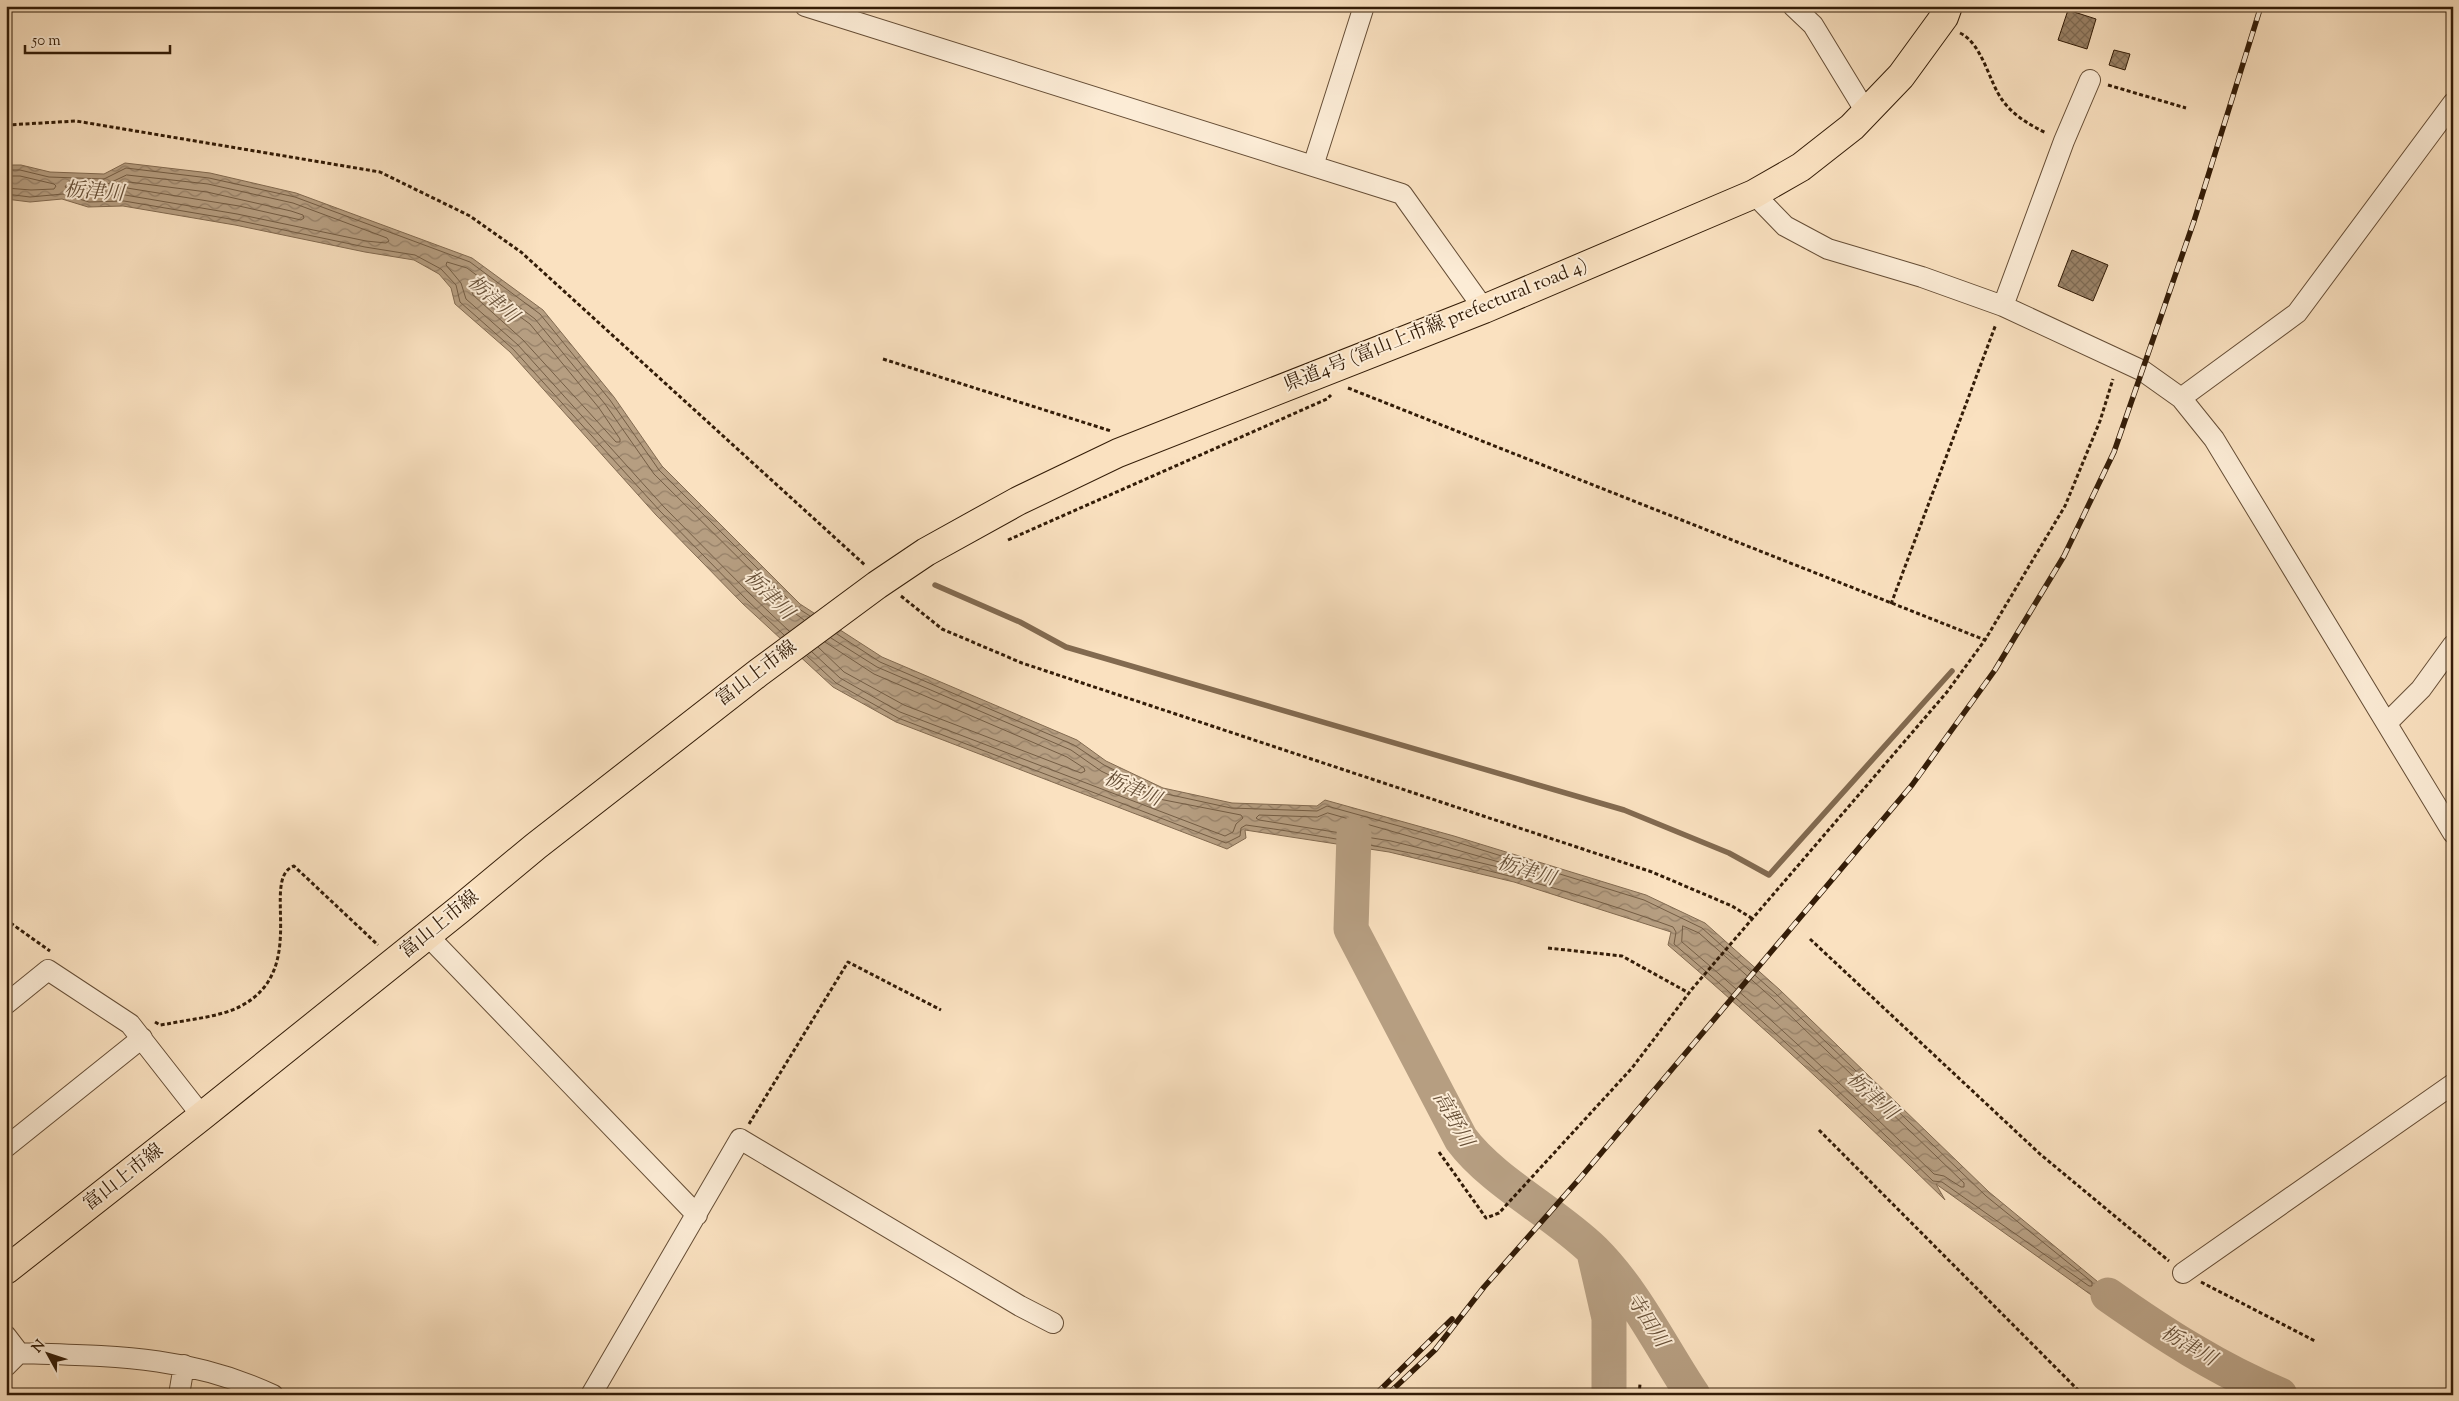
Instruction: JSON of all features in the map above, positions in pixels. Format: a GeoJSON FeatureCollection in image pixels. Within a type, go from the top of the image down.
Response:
{"type":"FeatureCollection","features":[{"type":"Feature","properties":{"kind":"main road","name":"県道4号 (富山上市線 prefectural road 4)"},"geometry":{"type":"LineString","coordinates":[[879,583],[926,552],[1018,501],[1146,442],[1324,384],[1484,309],[1754,194],[1802,167],[1852,127],[1901,76],[1943,16]]}},
{"type":"Feature","properties":{"kind":"main road","name":"富山上市線"},"geometry":{"type":"LineString","coordinates":[[6,1270],[202,1116],[536,846],[758,673],[879,583]]}},
{"type":"Feature","properties":{"kind":"street"},"geometry":{"type":"LineString","coordinates":[[805,6],[1402,194],[1484,309]]}},
{"type":"Feature","properties":{"kind":"street"},"geometry":{"type":"LineString","coordinates":[[1313,166],[1364,6]]}},
{"type":"Feature","properties":{"kind":"street"},"geometry":{"type":"LineString","coordinates":[[1793,6],[1813,24],[1866,112]]}},
{"type":"Feature","properties":{"kind":"street"},"geometry":{"type":"LineString","coordinates":[[2003,306],[2064,141],[2090,80]]}},
{"type":"Feature","properties":{"kind":"street"},"geometry":{"type":"LineString","coordinates":[[2180,398],[2297,313],[2453,104]]}},
{"type":"Feature","properties":{"kind":"street"},"geometry":{"type":"LineString","coordinates":[[1754,194],[1784,226],[1828,249],[1922,277],[2003,306],[2098,348],[2118,360],[2143,371],[2180,398],[2214,438],[2453,832]]}},
{"type":"Feature","properties":{"kind":"street"},"geometry":{"type":"LineString","coordinates":[[2387,723],[2421,689],[2453,645]]}},
{"type":"Feature","properties":{"kind":"street"},"geometry":{"type":"LineString","coordinates":[[427,935],[697,1215]]}},
{"type":"Feature","properties":{"kind":"street"},"geometry":{"type":"LineString","coordinates":[[6,1004],[48,970],[130,1024],[202,1116]]}},
{"type":"Feature","properties":{"kind":"street"},"geometry":{"type":"LineString","coordinates":[[6,1147],[142,1038]]}},
{"type":"Feature","properties":{"kind":"street"},"geometry":{"type":"LineString","coordinates":[[2183,1273],[2453,1084]]}},
{"type":"Feature","properties":{"kind":"street"},"geometry":{"type":"LineString","coordinates":[[591,1395],[740,1139],[1020,1306],[1053,1322]]}},
{"type":"Feature","properties":{"kind":"street"},"geometry":{"type":"LineString","coordinates":[[6,1336],[12,1360],[136,1357],[184,1365],[246,1382],[273,1395]]}},
{"type":"Feature","properties":{"kind":"street"},"geometry":{"type":"LineString","coordinates":[[179,1395],[184,1365]]}},
{"type":"Feature","properties":{"kind":"path"},"geometry":{"type":"LineString","coordinates":[[1943,16],[1962,34],[1981,57],[2002,100],[2015,114],[2027,123],[2064,141]]}},
{"type":"Feature","properties":{"kind":"path"},"geometry":{"type":"LineString","coordinates":[[2090,80],[2186,108]]}},
{"type":"Feature","properties":{"kind":"path"},"geometry":{"type":"LineString","coordinates":[[6,124],[76,121],[380,172],[470,216],[521,252],[801,505],[879,583],[942,629],[1022,663],[1652,872],[1732,906],[1753,919]]}},
{"type":"Feature","properties":{"kind":"path"},"geometry":{"type":"LineString","coordinates":[[1892,604],[2003,306]]}},
{"type":"Feature","properties":{"kind":"path"},"geometry":{"type":"LineString","coordinates":[[883,359],[1146,442]]}},
{"type":"Feature","properties":{"kind":"path"},"geometry":{"type":"LineString","coordinates":[[1439,1152],[1486,1218],[1499,1213],[1632,1068],[1690,991],[1947,692],[1985,640],[2065,506],[2100,421],[2118,360]]}},
{"type":"Feature","properties":{"kind":"path"},"geometry":{"type":"LineString","coordinates":[[1324,384],[1985,640]]}},
{"type":"Feature","properties":{"kind":"path"},"geometry":{"type":"LineString","coordinates":[[1008,540],[1327,399],[1324,384]]}},
{"type":"Feature","properties":{"kind":"path"},"geometry":{"type":"LineString","coordinates":[[154,1022],[160,1025],[167,1024],[230,1011],[264,989],[277,964],[281,946],[279,892],[285,873],[294,866],[394,961]]}},
{"type":"Feature","properties":{"kind":"path"},"geometry":{"type":"LineString","coordinates":[[6,930],[12,924],[51,951]]}},
{"type":"Feature","properties":{"kind":"path"},"geometry":{"type":"LineString","coordinates":[[1810,939],[2040,1154],[2183,1273],[2315,1341]]}},
{"type":"Feature","properties":{"kind":"path"},"geometry":{"type":"LineString","coordinates":[[1548,948],[1622,956],[1690,991]]}},
{"type":"Feature","properties":{"kind":"path"},"geometry":{"type":"LineString","coordinates":[[740,1139],[848,962],[941,1010]]}},
{"type":"Feature","properties":{"kind":"path"},"geometry":{"type":"LineString","coordinates":[[1819,1130],[2083,1395]]}},
{"type":"Feature","properties":{"kind":"path"},"geometry":{"type":"LineString","coordinates":[[1639,1395],[1640,1384]]}},
{"type":"Feature","properties":{"kind":"water"},"geometry":{"type":"Polygon","coordinates":[[[125,163],[210,173],[296,193],[472,258],[543,310],[614,397],[662,466],[800,604],[882,657],[1077,740],[1106,761],[1163,788],[1232,803],[1317,806],[1325,800],[1454,836],[1646,895],[1705,923],[1780,990],[1989,1192],[2172,1343],[2122,1317],[1936,1184],[1945,1200],[1808,1070],[1668,945],[1671,932],[1514,882],[1389,852],[1245,830],[1246,838],[1227,849],[896,722],[833,687],[743,604],[656,515],[510,352],[455,304],[451,288],[439,274],[414,260],[365,252],[235,225],[123,206],[88,207],[62,199],[30,202],[6,199],[6,165],[21,165],[50,172],[104,174],[125,163]]]}},
{"type":"Feature","properties":{"kind":"building"},"geometry":{"type":"Polygon","coordinates":[[[2068,10],[2096,19],[2087,49],[2058,40],[2068,10]]]}},
{"type":"Feature","properties":{"kind":"building"},"geometry":{"type":"Polygon","coordinates":[[[2114,50],[2130,54],[2125,70],[2109,65],[2114,50]]]}},
{"type":"Feature","properties":{"kind":"building"},"geometry":{"type":"Polygon","coordinates":[[[2072,250],[2108,265],[2093,301],[2058,286],[2072,250]]]}},
{"type":"Feature","properties":{"kind":"waterway"},"geometry":{"type":"LineString","coordinates":[[935,585],[1020,622],[1066,647],[1624,810],[1729,853],[1769,875],[1952,671]]}},
{"type":"Feature","properties":{"kind":"waterway","name":"高野川"},"geometry":{"type":"LineString","coordinates":[[1354,834],[1351,929],[1461,1139],[1474,1155],[1490,1169],[1561,1223],[1594,1251],[1609,1267],[1647,1320],[1693,1395]]}},
{"type":"Feature","properties":{"kind":"waterway","name":"高野川"},"geometry":{"type":"LineString","coordinates":[[1595,1257],[1609,1318],[1609,1395]]}},
{"type":"Feature","properties":{"kind":"waterway","name":"栃津川"},"geometry":{"type":"LineString","coordinates":[[2108,1295],[2191,1350],[2235,1374],[2280,1395]]}},
{"type":"Feature","properties":{"kind":"railway"},"geometry":{"type":"LineString","coordinates":[[1387,1395],[1435,1350],[1484,1287],[1581,1177],[1912,785],[1995,670],[2064,556],[2114,452],[2194,221],[2261,6]]}},
{"type":"Feature","properties":{"kind":"railway"},"geometry":{"type":"LineString","coordinates":[[1375,1395],[1452,1319]]}},
{"type":"Feature","properties":{"kind":"water label","name":"寺田川"},"geometry":{"type":"Point","coordinates":[1646,1321]}}]}
